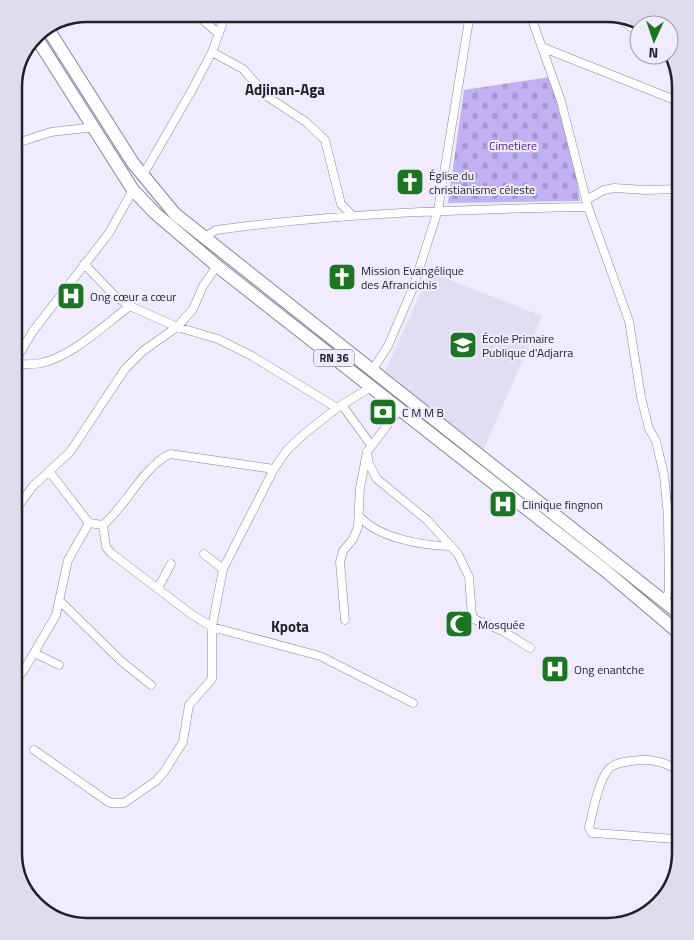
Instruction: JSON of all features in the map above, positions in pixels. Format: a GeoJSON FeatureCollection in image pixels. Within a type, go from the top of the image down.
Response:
{"type":"FeatureCollection","features":[{"type":"Feature","properties":{"kind":"main road","name":"RN 36"},"geometry":{"type":"LineString","coordinates":[[51,33],[143,175],[175,214],[373,369],[521,490],[672,608]]}},
{"type":"Feature","properties":{"kind":"main road","name":"RN 36"},"geometry":{"type":"LineString","coordinates":[[40,44],[95,127],[133,190],[155,213],[217,266],[607,572],[672,627]]}},
{"type":"Feature","properties":{"kind":"street"},"geometry":{"type":"LineString","coordinates":[[206,23],[219,34]]}},
{"type":"Feature","properties":{"kind":"street"},"geometry":{"type":"LineString","coordinates":[[143,175],[184,105],[212,52],[223,23]]}},
{"type":"Feature","properties":{"kind":"street"},"geometry":{"type":"LineString","coordinates":[[373,369],[388,346],[413,288],[438,210],[469,23]]}},
{"type":"Feature","properties":{"kind":"street"},"geometry":{"type":"LineString","coordinates":[[534,23],[544,48],[577,157],[587,204],[629,321],[641,397],[649,429],[656,441],[664,475],[668,516],[669,592],[664,601]]}},
{"type":"Feature","properties":{"kind":"street"},"geometry":{"type":"LineString","coordinates":[[544,48],[672,99]]}},
{"type":"Feature","properties":{"kind":"street"},"geometry":{"type":"LineString","coordinates":[[212,52],[243,70],[268,97],[306,122],[325,140],[341,204],[352,215]]}},
{"type":"Feature","properties":{"kind":"street"},"geometry":{"type":"LineString","coordinates":[[23,141],[51,132],[95,127]]}},
{"type":"Feature","properties":{"kind":"street"},"geometry":{"type":"LineString","coordinates":[[205,237],[216,230],[352,215],[587,204],[614,188],[646,190],[672,188]]}},
{"type":"Feature","properties":{"kind":"street"},"geometry":{"type":"LineString","coordinates":[[23,348],[33,331],[109,233],[133,190]]}},
{"type":"Feature","properties":{"kind":"street"},"geometry":{"type":"LineString","coordinates":[[84,264],[116,297],[130,306],[177,328],[218,340],[252,356],[340,406],[369,449],[369,464],[377,479],[426,520],[458,554],[469,577],[472,616],[476,620],[530,648]]}},
{"type":"Feature","properties":{"kind":"street"},"geometry":{"type":"LineString","coordinates":[[23,500],[33,486],[70,452],[125,369],[143,351],[177,328],[193,308],[203,286],[217,266]]}},
{"type":"Feature","properties":{"kind":"street"},"geometry":{"type":"LineString","coordinates":[[23,363],[41,363],[72,349],[130,306]]}},
{"type":"Feature","properties":{"kind":"street"},"geometry":{"type":"LineString","coordinates":[[34,750],[98,797],[110,803],[124,803],[156,781],[176,755],[183,742],[189,705],[212,679],[212,627],[223,569],[274,469],[287,450],[340,406],[371,387]]}},
{"type":"Feature","properties":{"kind":"street"},"geometry":{"type":"LineString","coordinates":[[345,620],[340,562],[343,552],[355,534],[359,516],[360,488],[369,449],[400,408]]}},
{"type":"Feature","properties":{"kind":"street"},"geometry":{"type":"LineString","coordinates":[[103,526],[113,517],[154,465],[170,454],[274,469]]}},
{"type":"Feature","properties":{"kind":"street"},"geometry":{"type":"LineString","coordinates":[[49,472],[89,523],[103,526]]}},
{"type":"Feature","properties":{"kind":"street"},"geometry":{"type":"LineString","coordinates":[[359,516],[370,527],[404,539],[420,544],[451,546]]}},
{"type":"Feature","properties":{"kind":"street"},"geometry":{"type":"LineString","coordinates":[[23,669],[52,622],[60,601],[68,560],[89,523]]}},
{"type":"Feature","properties":{"kind":"street"},"geometry":{"type":"LineString","coordinates":[[103,526],[106,546],[111,553],[191,614],[212,627],[320,656],[413,703]]}},
{"type":"Feature","properties":{"kind":"street"},"geometry":{"type":"LineString","coordinates":[[204,554],[223,569]]}},
{"type":"Feature","properties":{"kind":"street"},"geometry":{"type":"LineString","coordinates":[[158,588],[171,564]]}},
{"type":"Feature","properties":{"kind":"street"},"geometry":{"type":"LineString","coordinates":[[60,601],[121,661],[151,685]]}},
{"type":"Feature","properties":{"kind":"street"},"geometry":{"type":"LineString","coordinates":[[34,653],[59,665]]}},
{"type":"Feature","properties":{"kind":"street"},"geometry":{"type":"LineString","coordinates":[[672,767],[647,760],[626,761],[610,767],[602,779],[589,828],[595,834],[672,839]]}},
{"type":"Feature","properties":{"kind":"shaded area","name":"École Primaire Publique d'Adjarra"},"geometry":{"type":"Polygon","coordinates":[[[430,272],[542,316],[483,451],[384,374],[430,272]]]}},
{"type":"Feature","properties":{"kind":"green space","name":"Cimetiere"},"geometry":{"type":"Polygon","coordinates":[[[550,77],[572,147],[580,201],[448,203],[464,90],[550,77]]]}},
{"type":"Feature","properties":{"kind":"place","name":"Église du christianisme céleste"},"geometry":{"type":"Point","coordinates":[410,182]}},
{"type":"Feature","properties":{"kind":"place","name":"Mission Evangélique des Afrancichis"},"geometry":{"type":"Point","coordinates":[342,277]}},
{"type":"Feature","properties":{"kind":"place","name":"Ong cœur a cœur"},"geometry":{"type":"Point","coordinates":[71,296]}},
{"type":"Feature","properties":{"kind":"place","name":"École Primaire Publique d'Adjarra"},"geometry":{"type":"Point","coordinates":[463,345]}},
{"type":"Feature","properties":{"kind":"place","name":"C M M B"},"geometry":{"type":"Point","coordinates":[383,412]}},
{"type":"Feature","properties":{"kind":"place","name":"Clinique fingnon"},"geometry":{"type":"Point","coordinates":[503,504]}},
{"type":"Feature","properties":{"kind":"place","name":"Mosquée"},"geometry":{"type":"Point","coordinates":[459,624]}},
{"type":"Feature","properties":{"kind":"place","name":"Ong enantche"},"geometry":{"type":"Point","coordinates":[555,669]}},
{"type":"Feature","properties":{"kind":"district","name":"Adjinan-Aga"},"geometry":{"type":"Point","coordinates":[285,89]}},
{"type":"Feature","properties":{"kind":"district","name":"Kpota"},"geometry":{"type":"Point","coordinates":[290,626]}}]}
